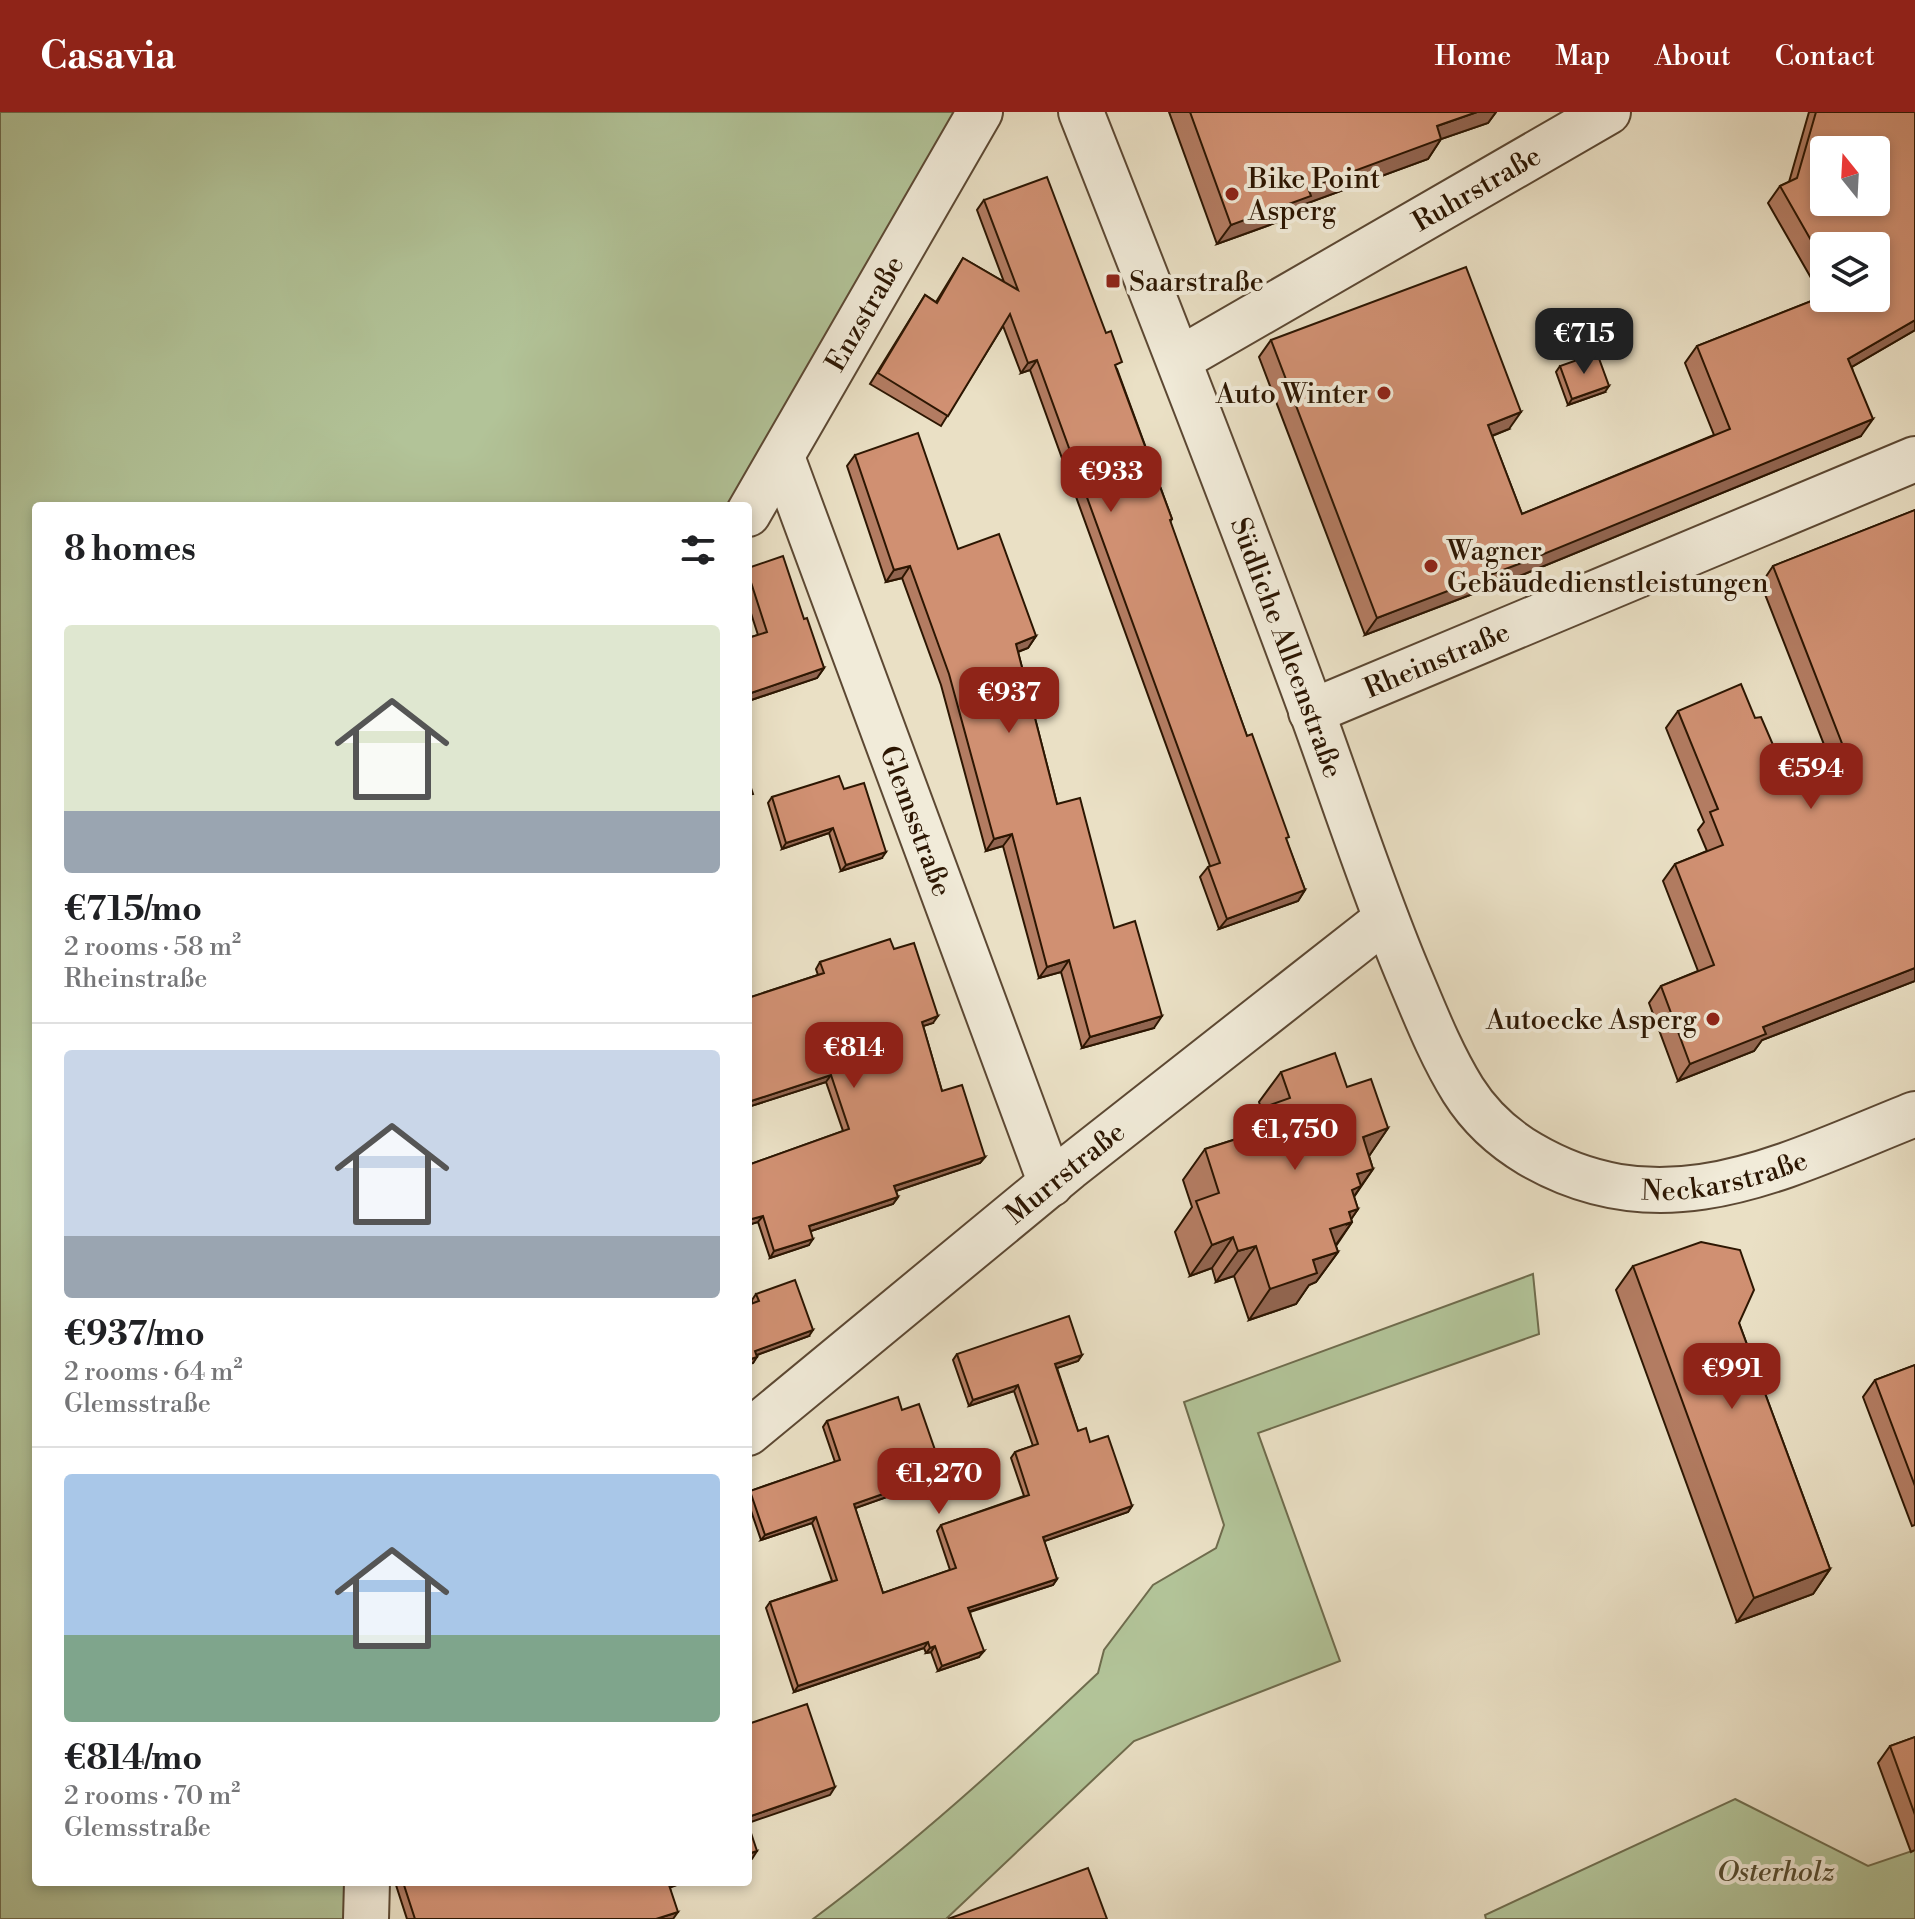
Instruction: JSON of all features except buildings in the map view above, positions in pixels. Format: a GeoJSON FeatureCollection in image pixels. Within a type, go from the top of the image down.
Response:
{"type":"FeatureCollection","features":[{"type":"Feature","properties":{"kind":"street","name":"Enzstraße"},"geometry":{"type":"LineString","coordinates":[[752,507],[980,112]]}},
{"type":"Feature","properties":{"kind":"street","name":"Südliche Alleenstraße"},"geometry":{"type":"LineString","coordinates":[[1081,112],[1180,359],[1386,919],[1426,1016],[1463,1089],[1480,1113],[1503,1136],[1532,1155]]}},
{"type":"Feature","properties":{"kind":"street","name":"Ruhrstraße"},"geometry":{"type":"LineString","coordinates":[[1180,359],[1608,112]]}},
{"type":"Feature","properties":{"kind":"street","name":"Glemsstraße"},"geometry":{"type":"LineString","coordinates":[[782,457],[1051,1184]]}},
{"type":"Feature","properties":{"kind":"street","name":"Rheinstraße"},"geometry":{"type":"LineString","coordinates":[[1311,712],[1915,459]]}},
{"type":"Feature","properties":{"kind":"street","name":"Murrstraße"},"geometry":{"type":"LineString","coordinates":[[752,1430],[1051,1184],[1386,919]]}},
{"type":"Feature","properties":{"kind":"street","name":"Neckarstraße"},"geometry":{"type":"LineString","coordinates":[[1532,1155],[1582,1178],[1624,1189],[1686,1191],[1739,1180],[1915,1114]]}},
{"type":"Feature","properties":{"kind":"street"},"geometry":{"type":"LineString","coordinates":[[366,1919],[367,1886]]}},
{"type":"Feature","properties":{"kind":"green space"},"geometry":{"type":"Polygon","coordinates":[[[0,112],[980,112],[750,502],[32,502],[32,1886],[362,1886],[359,1919],[0,1919],[0,112]]]}},
{"type":"Feature","properties":{"kind":"green space"},"geometry":{"type":"Polygon","coordinates":[[[1533,1274],[1539,1334],[1258,1433],[1340,1661],[1134,1741],[946,1919],[813,1919],[959,1800],[1098,1673],[1104,1650],[1153,1585],[1216,1548],[1224,1525],[1184,1402],[1533,1274]]]}},
{"type":"Feature","properties":{"kind":"green space","name":"Osterholz"},"geometry":{"type":"Polygon","coordinates":[[[1735,1799],[1868,1866],[1915,1850],[1915,1919],[1486,1919],[1485,1915],[1735,1799]]]}},
{"type":"Feature","properties":{"kind":"place","name":"Bike Point Asperg"},"geometry":{"type":"Point","coordinates":[1232,194]}},
{"type":"Feature","properties":{"kind":"place","name":"Saarstraße"},"geometry":{"type":"Point","coordinates":[1113,281]}},
{"type":"Feature","properties":{"kind":"place","name":"Auto Winter"},"geometry":{"type":"Point","coordinates":[1384,393]}},
{"type":"Feature","properties":{"kind":"place","name":"Wagner Gebäudedienstleistungen"},"geometry":{"type":"Point","coordinates":[1431,566]}},
{"type":"Feature","properties":{"kind":"place","name":"Autoecke Asperg"},"geometry":{"type":"Point","coordinates":[1713,1019]}}]}
